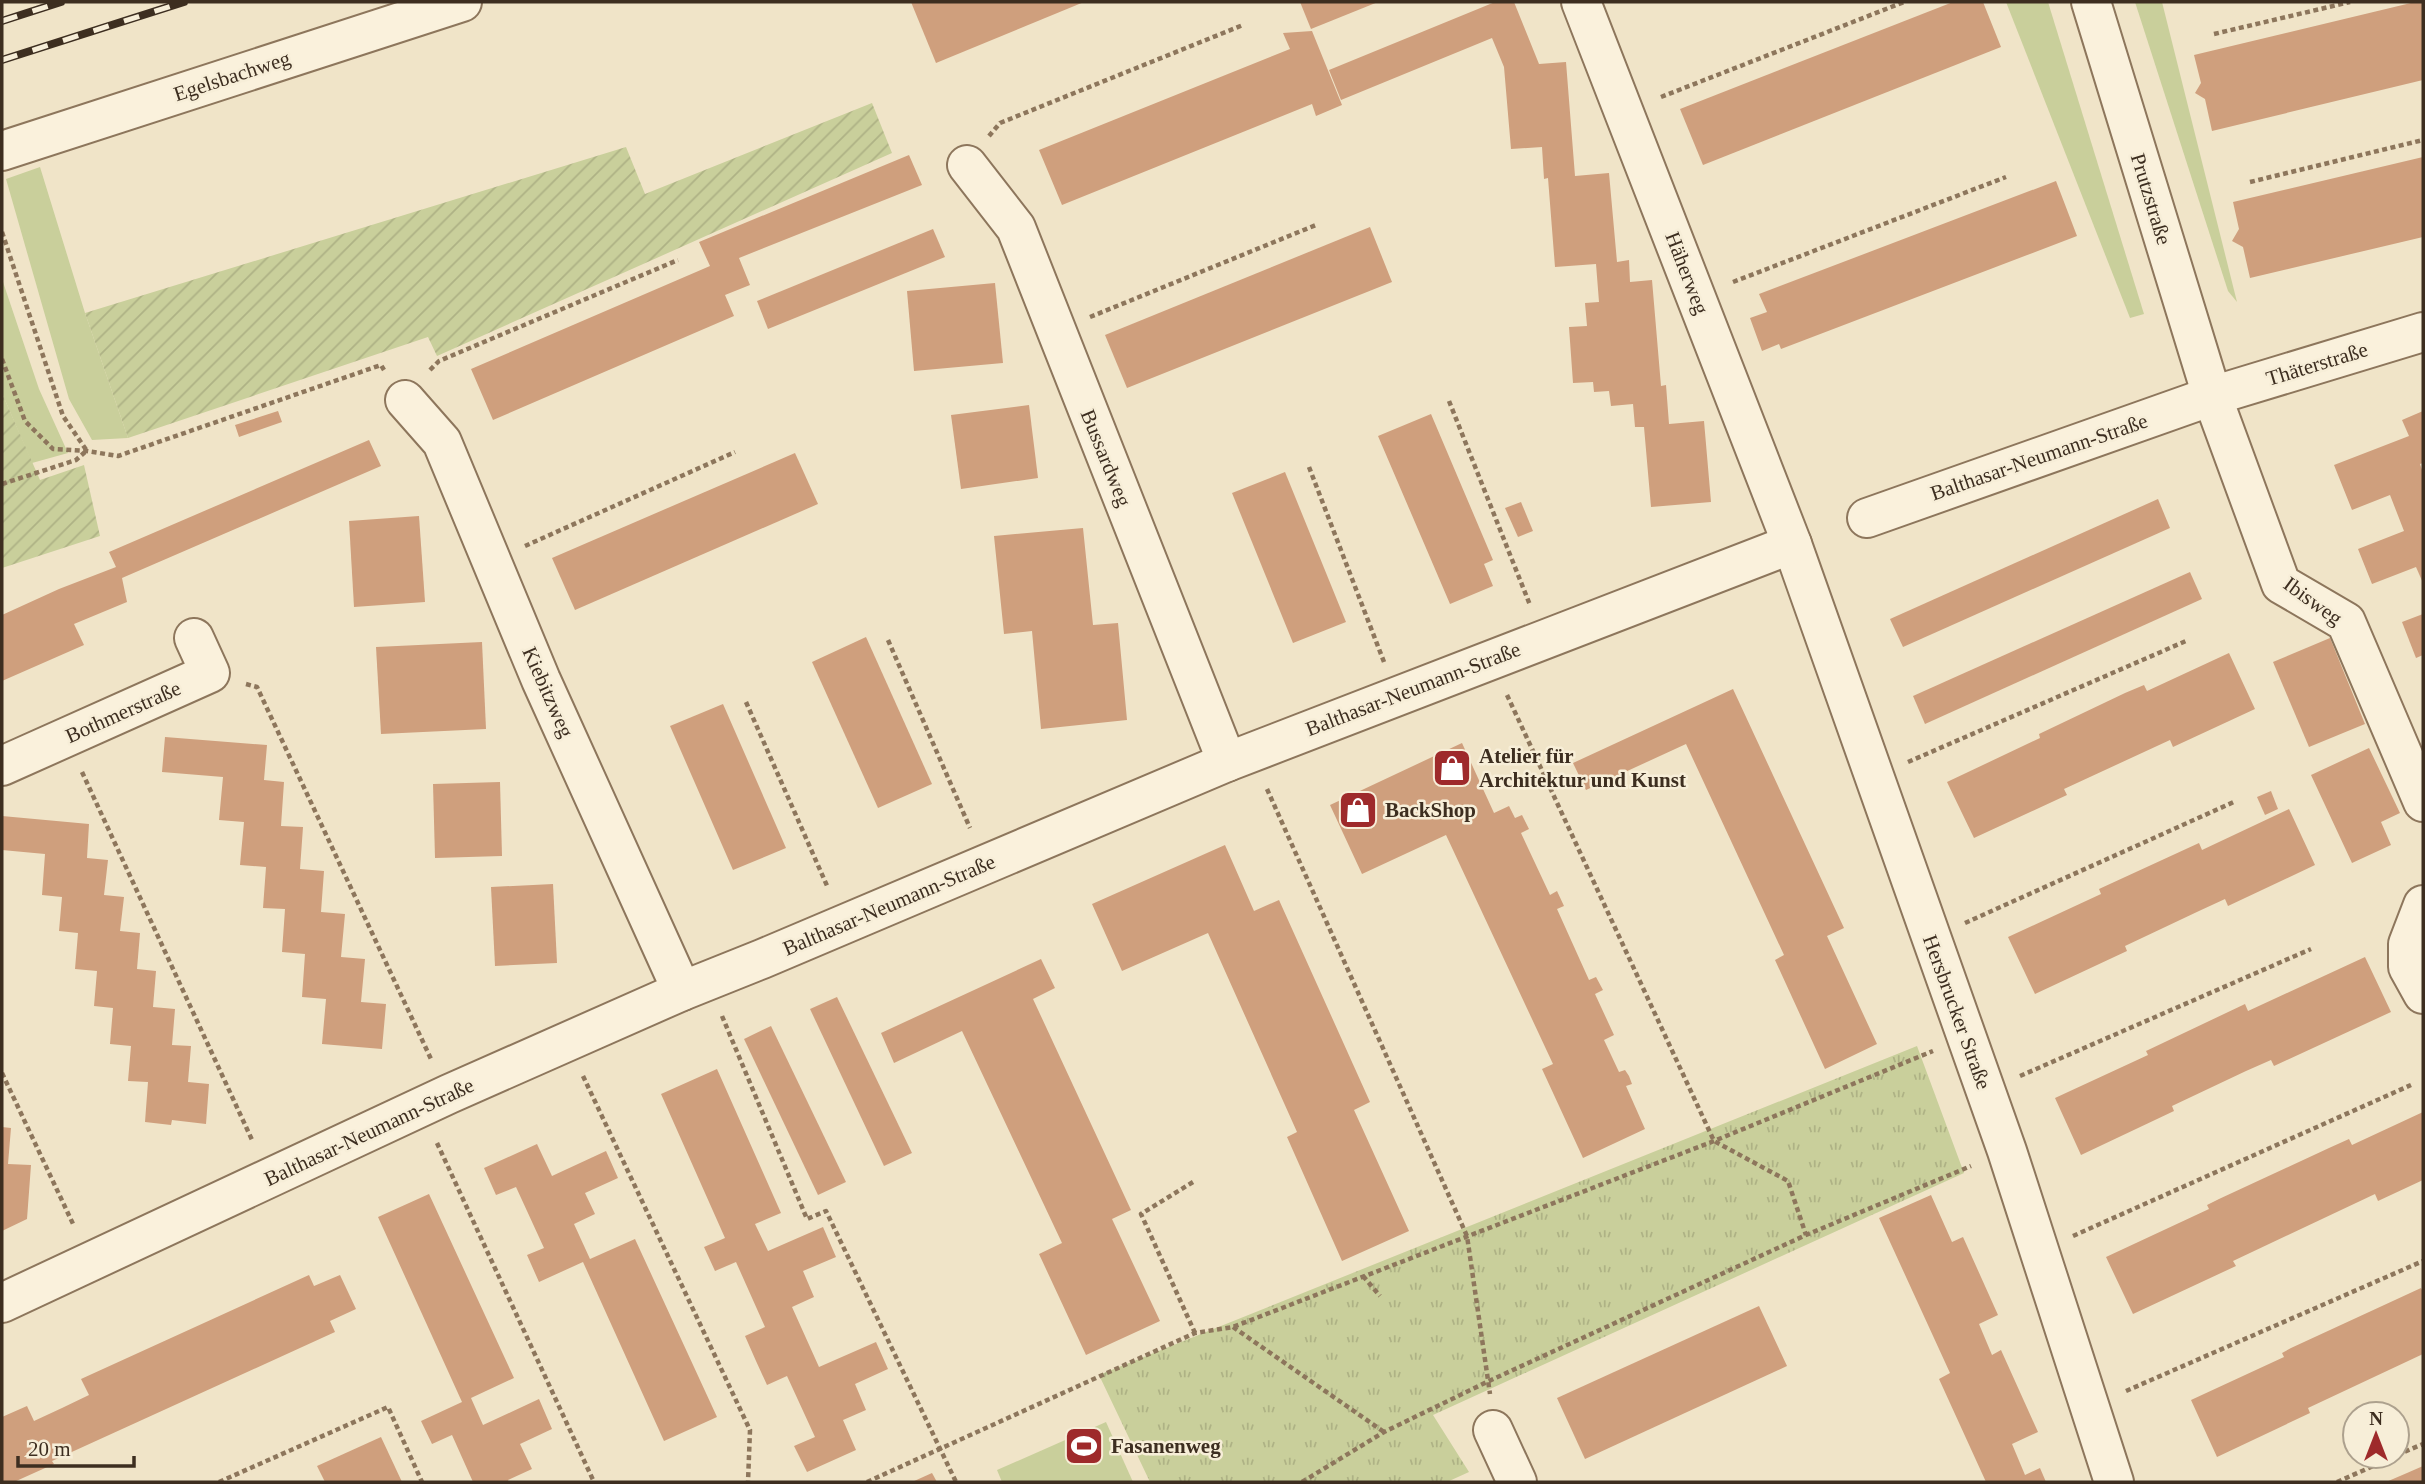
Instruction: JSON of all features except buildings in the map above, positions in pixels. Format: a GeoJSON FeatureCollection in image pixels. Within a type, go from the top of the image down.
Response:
{"type":"FeatureCollection","features":[{"type":"Feature","properties":{"kind":"street","name":"Egelsbachweg"},"geometry":{"type":"LineString","coordinates":[[2,150],[462,2]]}},
{"type":"Feature","properties":{"kind":"street","name":"Häherweg"},"geometry":{"type":"LineString","coordinates":[[1581,2],[1792,544]]}},
{"type":"Feature","properties":{"kind":"street","name":"Prutzstraße"},"geometry":{"type":"LineString","coordinates":[[2091,2],[2212,396]]}},
{"type":"Feature","properties":{"kind":"street","name":"Bussardweg"},"geometry":{"type":"LineString","coordinates":[[967,165],[1016,228],[1056,331],[1239,758]]}},
{"type":"Feature","properties":{"kind":"street","name":"Thäterstraße"},"geometry":{"type":"LineString","coordinates":[[2212,396],[2423,332]]}},
{"type":"Feature","properties":{"kind":"street","name":"Balthasar-Neumann-Straße"},"geometry":{"type":"LineString","coordinates":[[1867,518],[2212,396]]}},
{"type":"Feature","properties":{"kind":"street","name":"Ibisweg"},"geometry":{"type":"LineString","coordinates":[[2212,396],[2281,584],[2346,622],[2423,802]]}},
{"type":"Feature","properties":{"kind":"street","name":"Kiebitzweg"},"geometry":{"type":"LineString","coordinates":[[405,400],[442,442],[541,680],[695,986]]}},
{"type":"Feature","properties":{"kind":"street","name":"Balthasar-Neumann-Straße"},"geometry":{"type":"LineString","coordinates":[[2,1303],[422,1107],[695,986],[1239,758],[1792,544]]}},
{"type":"Feature","properties":{"kind":"street","name":"Hersbrucker Straße"},"geometry":{"type":"LineString","coordinates":[[1792,544],[2007,1152],[2114,1482]]}},
{"type":"Feature","properties":{"kind":"street","name":"Bothmerstraße"},"geometry":{"type":"LineString","coordinates":[[2,765],[210,673],[194,638]]}},
{"type":"Feature","properties":{"kind":"street"},"geometry":{"type":"LineString","coordinates":[[2423,905],[2408,944],[2408,967],[2423,994]]}},
{"type":"Feature","properties":{"kind":"street"},"geometry":{"type":"LineString","coordinates":[[1493,1430],[1517,1482]]}},
{"type":"Feature","properties":{"kind":"path"},"geometry":{"type":"LineString","coordinates":[[1624,111],[1904,2]]}},
{"type":"Feature","properties":{"kind":"path"},"geometry":{"type":"LineString","coordinates":[[2214,34],[2350,2]]}},
{"type":"Feature","properties":{"kind":"path"},"geometry":{"type":"LineString","coordinates":[[967,165],[1000,123],[1243,25]]}},
{"type":"Feature","properties":{"kind":"path"},"geometry":{"type":"LineString","coordinates":[[2250,182],[2423,140]]}},
{"type":"Feature","properties":{"kind":"path"},"geometry":{"type":"LineString","coordinates":[[1696,296],[2006,177]]}},
{"type":"Feature","properties":{"kind":"path"},"geometry":{"type":"LineString","coordinates":[[1056,331],[1317,225]]}},
{"type":"Feature","properties":{"kind":"path"},"geometry":{"type":"LineString","coordinates":[[2,232],[63,416],[86,451]]}},
{"type":"Feature","properties":{"kind":"path"},"geometry":{"type":"LineString","coordinates":[[2,359],[25,421],[53,449],[118,456],[381,365],[405,400],[439,361],[678,260]]}},
{"type":"Feature","properties":{"kind":"path"},"geometry":{"type":"LineString","coordinates":[[1449,401],[1544,638]]}},
{"type":"Feature","properties":{"kind":"path"},"geometry":{"type":"LineString","coordinates":[[2,484],[76,460],[86,451]]}},
{"type":"Feature","properties":{"kind":"path"},"geometry":{"type":"LineString","coordinates":[[491,560],[735,452]]}},
{"type":"Feature","properties":{"kind":"path"},"geometry":{"type":"LineString","coordinates":[[1309,467],[1397,695]]}},
{"type":"Feature","properties":{"kind":"path"},"geometry":{"type":"LineString","coordinates":[[888,640],[986,864]]}},
{"type":"Feature","properties":{"kind":"path"},"geometry":{"type":"LineString","coordinates":[[1874,777],[2186,641]]}},
{"type":"Feature","properties":{"kind":"path"},"geometry":{"type":"LineString","coordinates":[[1490,659],[1714,1141],[1788,1181],[1806,1235]]}},
{"type":"Feature","properties":{"kind":"path"},"geometry":{"type":"LineString","coordinates":[[257,687],[424,1047]]}},
{"type":"Feature","properties":{"kind":"path"},"geometry":{"type":"LineString","coordinates":[[746,702],[844,924]]}},
{"type":"Feature","properties":{"kind":"path"},"geometry":{"type":"LineString","coordinates":[[65,737],[270,1178]]}},
{"type":"Feature","properties":{"kind":"path"},"geometry":{"type":"LineString","coordinates":[[1239,758],[1467,1236],[1489,1381],[1493,1430]]}},
{"type":"Feature","properties":{"kind":"path"},"geometry":{"type":"LineString","coordinates":[[1931,938],[2236,801]]}},
{"type":"Feature","properties":{"kind":"path"},"geometry":{"type":"LineString","coordinates":[[1986,1091],[2311,949]]}},
{"type":"Feature","properties":{"kind":"path"},"geometry":{"type":"LineString","coordinates":[[695,986],[807,1219],[827,1212],[956,1482]]}},
{"type":"Feature","properties":{"kind":"path"},"geometry":{"type":"LineString","coordinates":[[867,1482],[1195,1334],[1233,1327],[1714,1141],[1966,1038]]}},
{"type":"Feature","properties":{"kind":"path"},"geometry":{"type":"LineString","coordinates":[[567,1042],[750,1430],[748,1482]]}},
{"type":"Feature","properties":{"kind":"path"},"geometry":{"type":"LineString","coordinates":[[2,1073],[91,1261]]}},
{"type":"Feature","properties":{"kind":"path"},"geometry":{"type":"LineString","coordinates":[[2039,1251],[2411,1085]]}},
{"type":"Feature","properties":{"kind":"path"},"geometry":{"type":"LineString","coordinates":[[422,1107],[452,1179],[594,1482]]}},
{"type":"Feature","properties":{"kind":"path"},"geometry":{"type":"LineString","coordinates":[[1302,1482],[1384,1432],[1489,1381],[1806,1235],[2007,1152]]}},
{"type":"Feature","properties":{"kind":"path"},"geometry":{"type":"LineString","coordinates":[[1193,1182],[1142,1214],[1195,1334]]}},
{"type":"Feature","properties":{"kind":"path"},"geometry":{"type":"LineString","coordinates":[[2089,1407],[2423,1261]]}},
{"type":"Feature","properties":{"kind":"path"},"geometry":{"type":"LineString","coordinates":[[1363,1276],[1380,1296]]}},
{"type":"Feature","properties":{"kind":"path"},"geometry":{"type":"LineString","coordinates":[[1233,1327],[1384,1432]]}},
{"type":"Feature","properties":{"kind":"path"},"geometry":{"type":"LineString","coordinates":[[219,1482],[388,1407],[422,1482]]}},
{"type":"Feature","properties":{"kind":"path"},"geometry":{"type":"LineString","coordinates":[[2337,1482],[2364,1470]]}},
{"type":"Feature","properties":{"kind":"green space"},"geometry":{"type":"Polygon","coordinates":[[[2006,2],[2048,2],[2144,314],[2130,318],[2006,2]]]}},
{"type":"Feature","properties":{"kind":"green space"},"geometry":{"type":"Polygon","coordinates":[[[2135,2],[2162,2],[2237,302],[2228,291],[2135,2]]]}},
{"type":"Feature","properties":{"kind":"green space"},"geometry":{"type":"Polygon","coordinates":[[[872,103],[892,153],[437,356],[428,337],[128,438],[85,313],[626,147],[645,194],[872,103]]]}},
{"type":"Feature","properties":{"kind":"green space"},"geometry":{"type":"Polygon","coordinates":[[[40,167],[85,313],[128,438],[92,440],[69,399],[6,179],[40,167]]]}},
{"type":"Feature","properties":{"kind":"green space"},"geometry":{"type":"Polygon","coordinates":[[[2,279],[39,389],[68,453],[32,463],[2,393],[2,279]]]}},
{"type":"Feature","properties":{"kind":"green space"},"geometry":{"type":"Polygon","coordinates":[[[2,393],[40,480],[84,465],[100,536],[2,568],[2,393]]]}},
{"type":"Feature","properties":{"kind":"green space"},"geometry":{"type":"Polygon","coordinates":[[[1917,1046],[1964,1173],[1433,1415],[1469,1472],[1447,1482],[1150,1482],[1099,1375],[1917,1046]]]}},
{"type":"Feature","properties":{"kind":"green space","name":"Fasanenweg"},"geometry":{"type":"Polygon","coordinates":[[[1106,1422],[1133,1482],[1002,1482],[997,1470],[1106,1422]]]}},
{"type":"Feature","properties":{"kind":"railway"},"geometry":{"type":"LineString","coordinates":[[2,21],[61,2]]}},
{"type":"Feature","properties":{"kind":"railway"},"geometry":{"type":"LineString","coordinates":[[2,60],[184,2]]}},
{"type":"Feature","properties":{"kind":"place","name":"Atelier für Architektur und Kunst"},"geometry":{"type":"Point","coordinates":[1452,768]}},
{"type":"Feature","properties":{"kind":"place","name":"BackShop"},"geometry":{"type":"Point","coordinates":[1358,810]}},
{"type":"Feature","properties":{"kind":"place","name":"Fasanenweg"},"geometry":{"type":"Point","coordinates":[1084,1446]}}]}
